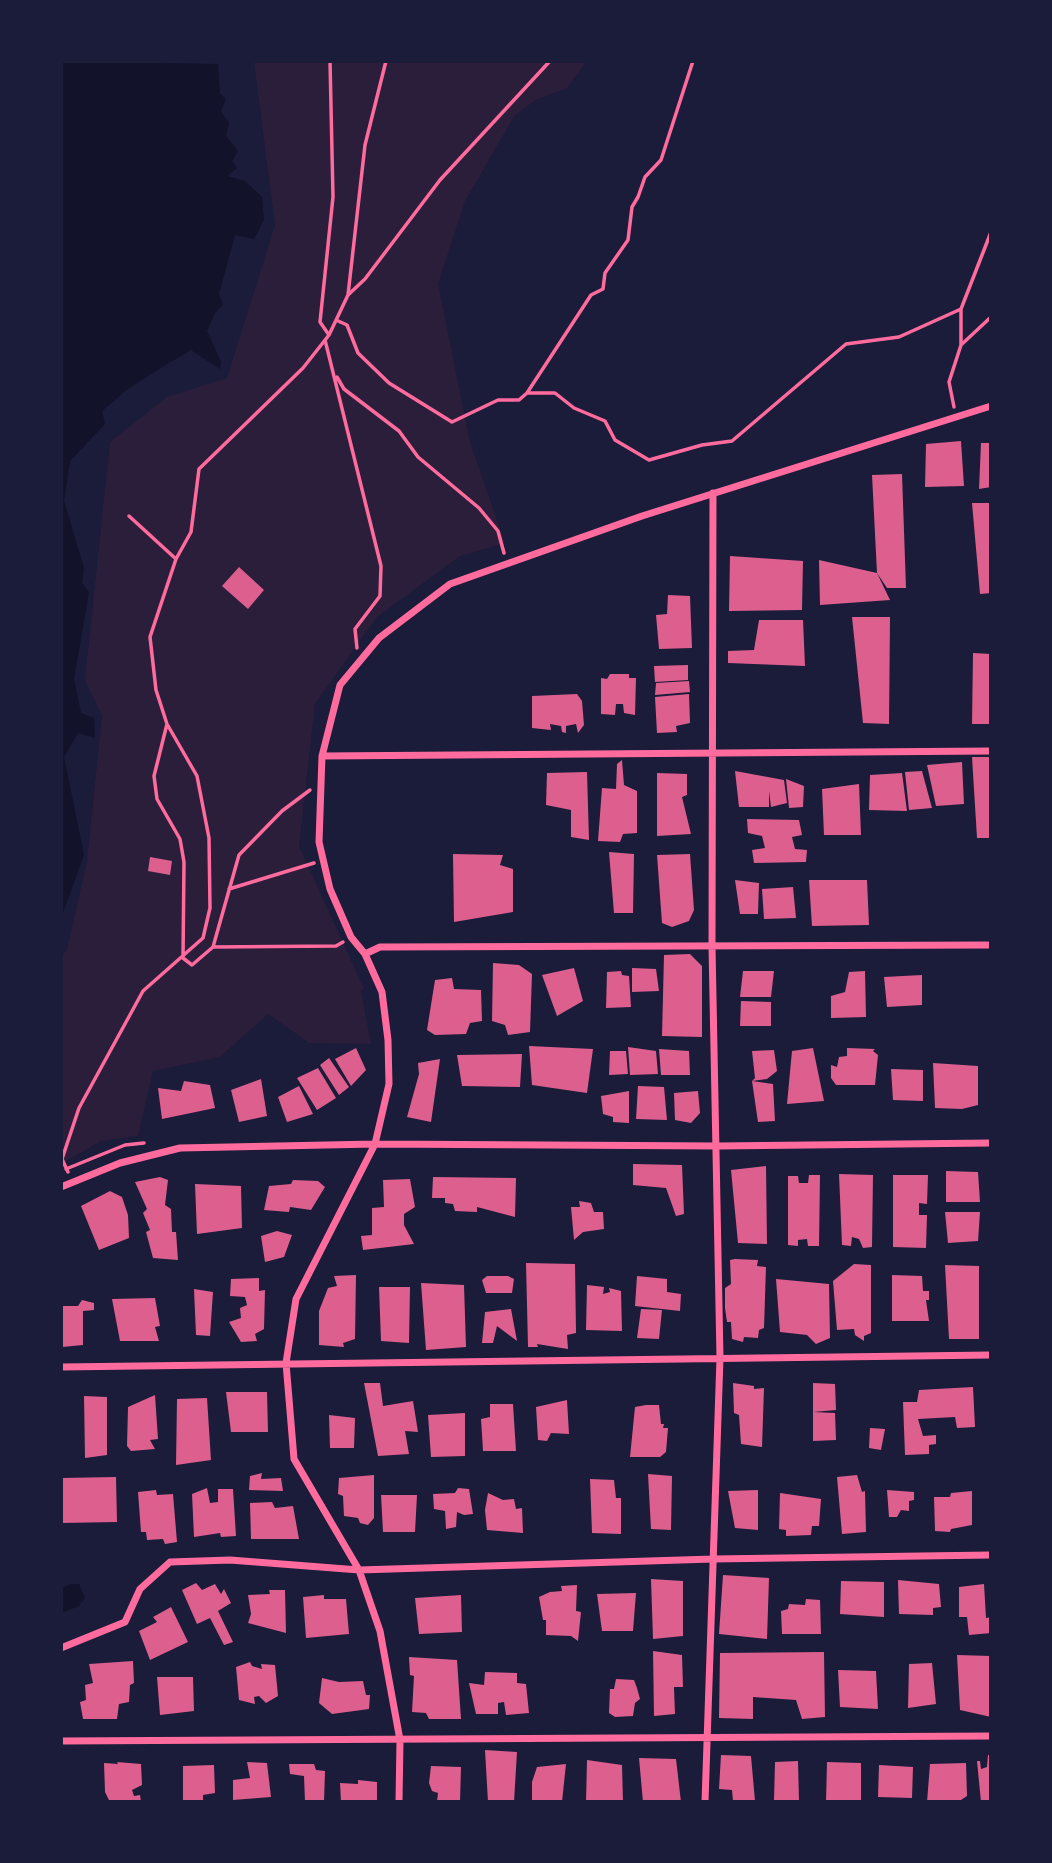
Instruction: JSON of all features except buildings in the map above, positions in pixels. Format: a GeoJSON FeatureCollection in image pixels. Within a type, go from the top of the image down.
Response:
{"type":"FeatureCollection","features":[{"type":"Feature","properties":{"kind":"street"},"geometry":{"type":"LineString","coordinates":[[399,1802],[400,1740],[380,1630],[359,1570],[293,1459],[286,1363],[296,1299],[375,1144],[389,1084],[388,1040],[382,992],[365,954],[351,937],[330,889],[319,842],[322,756],[340,685],[379,638],[450,584],[506,561],[991,406]]}},
{"type":"Feature","properties":{"kind":"street"},"geometry":{"type":"LineString","coordinates":[[705,1802],[720,1358],[718,1146],[712,946],[713,493]]}},
{"type":"Feature","properties":{"kind":"street"},"geometry":{"type":"LineString","coordinates":[[322,756],[991,751]]}},
{"type":"Feature","properties":{"kind":"street"},"geometry":{"type":"LineString","coordinates":[[365,954],[380,947],[991,945]]}},
{"type":"Feature","properties":{"kind":"street"},"geometry":{"type":"LineString","coordinates":[[61,1187],[120,1163],[180,1148],[375,1144],[718,1146],[991,1143]]}},
{"type":"Feature","properties":{"kind":"street"},"geometry":{"type":"LineString","coordinates":[[61,1367],[991,1355]]}},
{"type":"Feature","properties":{"kind":"street"},"geometry":{"type":"LineString","coordinates":[[61,1648],[125,1622],[140,1589],[170,1562],[230,1560],[359,1570],[713,1559],[991,1555]]}},
{"type":"Feature","properties":{"kind":"street"},"geometry":{"type":"LineString","coordinates":[[61,1741],[707,1740],[991,1736]]}},
{"type":"Feature","properties":{"kind":"path"},"geometry":{"type":"LineString","coordinates":[[329,335],[320,322],[333,197],[330,61]]}},
{"type":"Feature","properties":{"kind":"path"},"geometry":{"type":"LineString","coordinates":[[66,1169],[62,1159],[79,1108],[143,991],[203,938],[210,908],[209,838],[197,776],[167,724],[156,690],[150,637],[176,559],[191,532],[199,469],[303,368],[329,335],[348,295],[366,145],[386,61]]}},
{"type":"Feature","properties":{"kind":"path"},"geometry":{"type":"LineString","coordinates":[[348,295],[365,279],[440,180],[550,61]]}},
{"type":"Feature","properties":{"kind":"path"},"geometry":{"type":"LineString","coordinates":[[337,320],[347,325],[358,353],[389,383],[452,422],[498,400],[519,400],[527,393],[591,295],[603,289],[604,273],[628,240],[632,207],[639,197],[645,177],[661,160],[693,61]]}},
{"type":"Feature","properties":{"kind":"path"},"geometry":{"type":"LineString","coordinates":[[958,416],[949,382],[961,345],[961,309],[991,232]]}},
{"type":"Feature","properties":{"kind":"path"},"geometry":{"type":"LineString","coordinates":[[527,393],[555,393],[574,408],[606,421],[615,440],[649,460],[702,444],[732,442],[846,344],[899,337],[961,309]]}},
{"type":"Feature","properties":{"kind":"path"},"geometry":{"type":"LineString","coordinates":[[961,345],[991,317]]}},
{"type":"Feature","properties":{"kind":"path"},"geometry":{"type":"LineString","coordinates":[[325,340],[381,566],[380,596],[355,629],[359,663]]}},
{"type":"Feature","properties":{"kind":"path"},"geometry":{"type":"LineString","coordinates":[[334,372],[344,389],[399,431],[418,457],[479,508],[498,531],[506,561]]}},
{"type":"Feature","properties":{"kind":"path"},"geometry":{"type":"LineString","coordinates":[[129,516],[176,559]]}},
{"type":"Feature","properties":{"kind":"path"},"geometry":{"type":"LineString","coordinates":[[167,724],[154,776],[157,799],[180,839],[184,862],[183,958]]}},
{"type":"Feature","properties":{"kind":"path"},"geometry":{"type":"LineString","coordinates":[[183,958],[192,965],[213,947],[239,855],[282,811],[321,782]]}},
{"type":"Feature","properties":{"kind":"path"},"geometry":{"type":"LineString","coordinates":[[229,889],[323,860]]}},
{"type":"Feature","properties":{"kind":"path"},"geometry":{"type":"LineString","coordinates":[[213,947],[336,946],[351,937]]}},
{"type":"Feature","properties":{"kind":"shaded area"},"geometry":{"type":"Polygon","coordinates":[[[61,61],[218,64],[220,94],[226,99],[221,111],[229,123],[226,136],[238,151],[232,161],[237,168],[227,176],[245,181],[262,197],[264,220],[254,239],[235,235],[219,294],[223,305],[215,313],[207,331],[221,362],[220,369],[191,350],[169,363],[129,388],[102,411],[105,424],[70,461],[64,501],[84,568],[82,583],[89,592],[74,679],[81,713],[94,718],[95,738],[78,733],[64,757],[84,855],[61,918],[61,61]]]}},
{"type":"Feature","properties":{"kind":"shaded area"},"geometry":{"type":"Polygon","coordinates":[[[254,61],[587,61],[567,88],[536,100],[515,115],[465,201],[438,284],[470,442],[505,543],[460,556],[377,617],[315,704],[299,846],[364,989],[361,990],[371,1044],[309,1043],[268,1014],[220,1057],[153,1071],[138,1136],[101,1141],[61,1164],[61,957],[67,950],[87,861],[102,716],[85,680],[110,442],[167,397],[227,378],[275,225],[254,61]]]}},
{"type":"Feature","properties":{"kind":"shaded area"},"geometry":{"type":"Polygon","coordinates":[[[79,1584],[85,1598],[79,1606],[61,1613],[61,1588],[79,1584]]]}}]}
